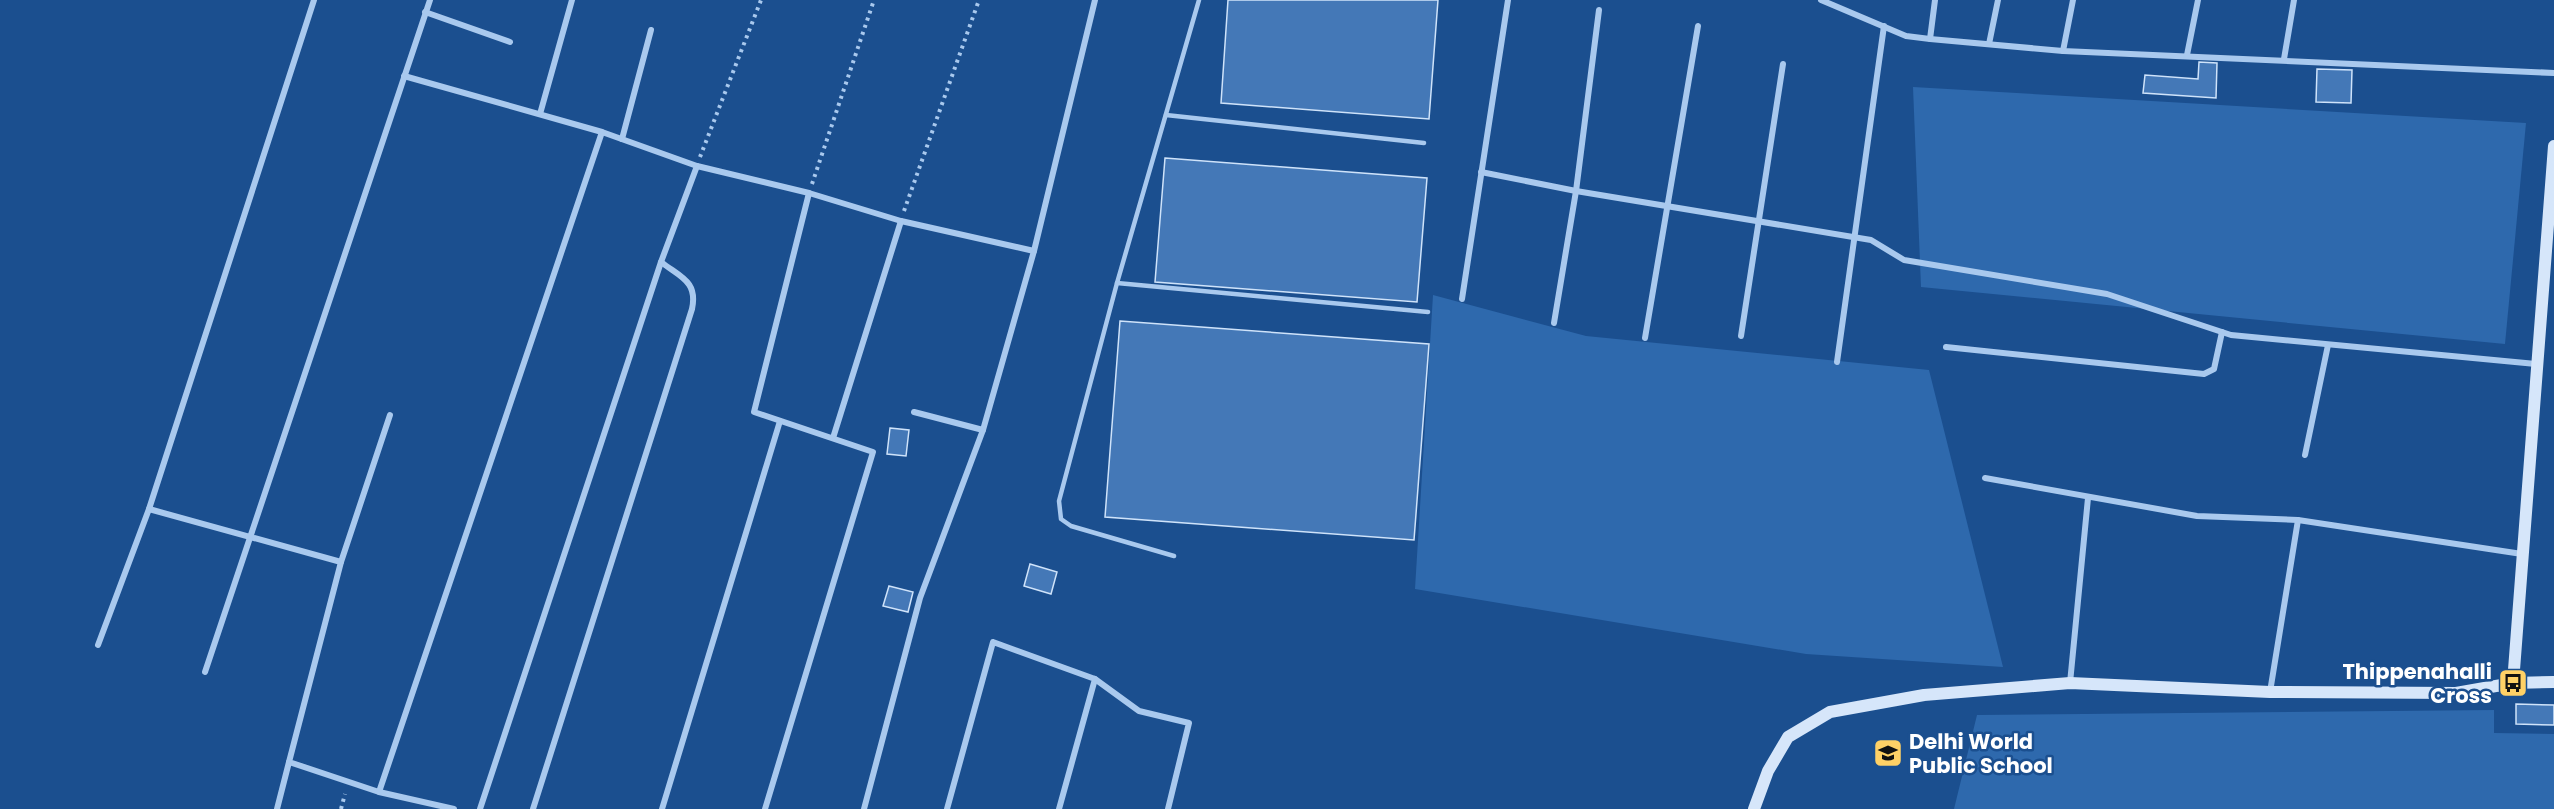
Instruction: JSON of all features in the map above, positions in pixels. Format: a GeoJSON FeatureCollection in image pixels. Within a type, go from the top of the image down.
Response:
{"type":"FeatureCollection","features":[{"type":"Feature","properties":{"kind":"street"},"geometry":{"type":"LineString","coordinates":[[98,645],[149,509],[314,0]]}},
{"type":"Feature","properties":{"kind":"street"},"geometry":{"type":"LineString","coordinates":[[205,672],[430,0]]}},
{"type":"Feature","properties":{"kind":"street"},"geometry":{"type":"LineString","coordinates":[[540,114],[572,0]]}},
{"type":"Feature","properties":{"kind":"street"},"geometry":{"type":"LineString","coordinates":[[864,809],[920,598],[983,430],[1034,251],[1095,0]]}},
{"type":"Feature","properties":{"kind":"street"},"geometry":{"type":"LineString","coordinates":[[1462,299],[1508,0]]}},
{"type":"Feature","properties":{"kind":"street"},"geometry":{"type":"LineString","coordinates":[[1821,0],[1906,36],[1930,39],[2063,51],[2284,59],[2554,74]]}},
{"type":"Feature","properties":{"kind":"street"},"geometry":{"type":"LineString","coordinates":[[1930,39],[1935,0]]}},
{"type":"Feature","properties":{"kind":"street"},"geometry":{"type":"LineString","coordinates":[[1989,44],[1998,0]]}},
{"type":"Feature","properties":{"kind":"street"},"geometry":{"type":"LineString","coordinates":[[2063,51],[2073,0]]}},
{"type":"Feature","properties":{"kind":"street"},"geometry":{"type":"LineString","coordinates":[[2187,55],[2198,0]]}},
{"type":"Feature","properties":{"kind":"street"},"geometry":{"type":"LineString","coordinates":[[2284,59],[2294,0]]}},
{"type":"Feature","properties":{"kind":"street"},"geometry":{"type":"LineString","coordinates":[[1554,323],[1576,191],[1599,10]]}},
{"type":"Feature","properties":{"kind":"street"},"geometry":{"type":"LineString","coordinates":[[425,12],[510,42]]}},
{"type":"Feature","properties":{"kind":"street"},"geometry":{"type":"LineString","coordinates":[[1646,338],[1698,26]]}},
{"type":"Feature","properties":{"kind":"street"},"geometry":{"type":"LineString","coordinates":[[1837,362],[1884,26]]}},
{"type":"Feature","properties":{"kind":"street"},"geometry":{"type":"LineString","coordinates":[[622,139],[651,30]]}},
{"type":"Feature","properties":{"kind":"street"},"geometry":{"type":"LineString","coordinates":[[1740,336],[1756,222],[1783,64]]}},
{"type":"Feature","properties":{"kind":"street"},"geometry":{"type":"LineString","coordinates":[[404,76],[602,132],[697,166],[809,193],[901,220],[1034,251]]}},
{"type":"Feature","properties":{"kind":"street"},"geometry":{"type":"LineString","coordinates":[[379,792],[602,132]]}},
{"type":"Feature","properties":{"kind":"street"},"geometry":{"type":"LineString","coordinates":[[2513,683],[2554,146]]}},
{"type":"Feature","properties":{"kind":"street"},"geometry":{"type":"LineString","coordinates":[[480,809],[661,262],[697,166]]}},
{"type":"Feature","properties":{"kind":"street"},"geometry":{"type":"LineString","coordinates":[[1481,172],[1756,222],[1855,236],[1870,240],[1904,260],[2107,294],[2222,332],[2328,345],[2536,364]]}},
{"type":"Feature","properties":{"kind":"street"},"geometry":{"type":"LineString","coordinates":[[765,809],[873,452],[754,412],[809,193]]}},
{"type":"Feature","properties":{"kind":"street"},"geometry":{"type":"LineString","coordinates":[[833,438],[901,220]]}},
{"type":"Feature","properties":{"kind":"street"},"geometry":{"type":"LineString","coordinates":[[533,809],[692,309],[695,296],[691,284],[661,262]]}},
{"type":"Feature","properties":{"kind":"street"},"geometry":{"type":"LineString","coordinates":[[1946,347],[2204,374],[2214,369],[2222,332]]}},
{"type":"Feature","properties":{"kind":"street"},"geometry":{"type":"LineString","coordinates":[[2305,455],[2328,345]]}},
{"type":"Feature","properties":{"kind":"street"},"geometry":{"type":"LineString","coordinates":[[914,412],[983,430]]}},
{"type":"Feature","properties":{"kind":"street"},"geometry":{"type":"LineString","coordinates":[[277,809],[341,562],[390,415]]}},
{"type":"Feature","properties":{"kind":"street"},"geometry":{"type":"LineString","coordinates":[[662,809],[780,421]]}},
{"type":"Feature","properties":{"kind":"street"},"geometry":{"type":"LineString","coordinates":[[1985,478],[2197,516],[2298,520],[2522,554]]}},
{"type":"Feature","properties":{"kind":"street"},"geometry":{"type":"LineString","coordinates":[[2070,683],[2088,498]]}},
{"type":"Feature","properties":{"kind":"street"},"geometry":{"type":"LineString","coordinates":[[149,509],[341,562]]}},
{"type":"Feature","properties":{"kind":"street"},"geometry":{"type":"LineString","coordinates":[[2270,692],[2298,520]]}},
{"type":"Feature","properties":{"kind":"street"},"geometry":{"type":"LineString","coordinates":[[946,809],[993,642],[1095,679],[1139,711],[1189,723],[1168,809]]}},
{"type":"Feature","properties":{"kind":"street"},"geometry":{"type":"LineString","coordinates":[[1059,809],[1095,679]]}},
{"type":"Feature","properties":{"kind":"street"},"geometry":{"type":"LineString","coordinates":[[1754,809],[1768,771],[1788,738],[1830,712],[1924,695],[2070,683],[2270,692],[2456,693],[2513,683],[2554,682]]}},
{"type":"Feature","properties":{"kind":"street"},"geometry":{"type":"LineString","coordinates":[[289,762],[379,792],[454,809]]}},
{"type":"Feature","properties":{"kind":"lane"},"geometry":{"type":"LineString","coordinates":[[1174,556],[1071,526],[1061,519],[1059,510],[1061,490],[1199,0]]}},
{"type":"Feature","properties":{"kind":"lane"},"geometry":{"type":"LineString","coordinates":[[1166,116],[1424,143]]}},
{"type":"Feature","properties":{"kind":"lane"},"geometry":{"type":"LineString","coordinates":[[1118,283],[1428,312]]}},
{"type":"Feature","properties":{"kind":"path"},"geometry":{"type":"LineString","coordinates":[[697,166],[761,0]]}},
{"type":"Feature","properties":{"kind":"path"},"geometry":{"type":"LineString","coordinates":[[809,193],[874,0]]}},
{"type":"Feature","properties":{"kind":"path"},"geometry":{"type":"LineString","coordinates":[[901,220],[979,0]]}},
{"type":"Feature","properties":{"kind":"shaded area"},"geometry":{"type":"Polygon","coordinates":[[[1913,87],[2526,123],[2505,344],[1921,287],[1913,87]]]}},
{"type":"Feature","properties":{"kind":"shaded area"},"geometry":{"type":"Polygon","coordinates":[[[1433,295],[1586,336],[1929,370],[2003,667],[1806,654],[1415,589],[1433,295]]]}},
{"type":"Feature","properties":{"kind":"shaded area"},"geometry":{"type":"Polygon","coordinates":[[[2494,710],[2494,733],[2554,734],[2554,809],[1954,809],[1977,715],[2494,710]]]}},
{"type":"Feature","properties":{"kind":"building"},"geometry":{"type":"Polygon","coordinates":[[[1228,0],[1438,0],[1429,119],[1221,103],[1228,0]]]}},
{"type":"Feature","properties":{"kind":"building"},"geometry":{"type":"Polygon","coordinates":[[[2199,62],[2217,63],[2216,98],[2143,93],[2145,75],[2198,79],[2199,62]]]}},
{"type":"Feature","properties":{"kind":"building"},"geometry":{"type":"Polygon","coordinates":[[[2317,69],[2352,70],[2351,103],[2316,102],[2317,69]]]}},
{"type":"Feature","properties":{"kind":"building"},"geometry":{"type":"Polygon","coordinates":[[[1165,158],[1427,178],[1417,302],[1155,282],[1165,158]]]}},
{"type":"Feature","properties":{"kind":"building"},"geometry":{"type":"Polygon","coordinates":[[[1120,321],[1429,344],[1414,540],[1105,517],[1120,321]]]}},
{"type":"Feature","properties":{"kind":"building"},"geometry":{"type":"Polygon","coordinates":[[[890,428],[909,430],[906,456],[887,454],[890,428]]]}},
{"type":"Feature","properties":{"kind":"building"},"geometry":{"type":"Polygon","coordinates":[[[1030,564],[1057,572],[1051,594],[1024,586],[1030,564]]]}},
{"type":"Feature","properties":{"kind":"building"},"geometry":{"type":"Polygon","coordinates":[[[889,586],[913,592],[908,612],[883,606],[889,586]]]}},
{"type":"Feature","properties":{"kind":"building"},"geometry":{"type":"Polygon","coordinates":[[[2516,704],[2554,705],[2554,725],[2516,724],[2516,704]]]}},
{"type":"Feature","properties":{"kind":"place","name":"Thippenahalli Cross"},"geometry":{"type":"Point","coordinates":[2513,683]}},
{"type":"Feature","properties":{"kind":"place","name":"Delhi World Public School"},"geometry":{"type":"Point","coordinates":[1888,753]}}]}
